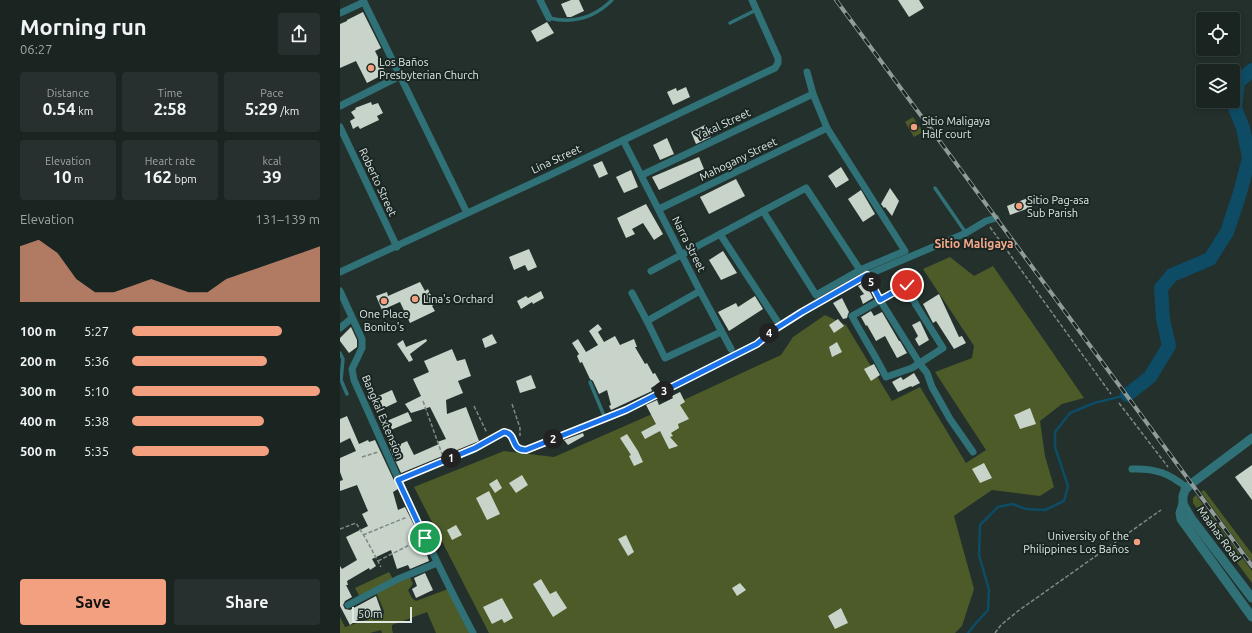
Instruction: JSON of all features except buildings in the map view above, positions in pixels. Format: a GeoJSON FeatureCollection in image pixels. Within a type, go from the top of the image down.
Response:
{"type":"FeatureCollection","features":[{"type":"Feature","properties":{"kind":"street"},"geometry":{"type":"LineString","coordinates":[[540,0],[549,18]]}},
{"type":"Feature","properties":{"kind":"street"},"geometry":{"type":"LineString","coordinates":[[752,0],[756,10]]}},
{"type":"Feature","properties":{"kind":"street"},"geometry":{"type":"LineString","coordinates":[[340,13],[363,1],[467,213]]}},
{"type":"Feature","properties":{"kind":"street","name":"Lina Street"},"geometry":{"type":"LineString","coordinates":[[340,272],[775,68],[778,63],[778,58],[756,10]]}},
{"type":"Feature","properties":{"kind":"street"},"geometry":{"type":"LineString","coordinates":[[763,211],[816,295],[860,270],[905,251],[827,128],[813,94],[807,72]]}},
{"type":"Feature","properties":{"kind":"street"},"geometry":{"type":"LineString","coordinates":[[340,106],[400,76]]}},
{"type":"Feature","properties":{"kind":"street","name":"Yakal Street"},"geometry":{"type":"LineString","coordinates":[[642,175],[813,94]]}},
{"type":"Feature","properties":{"kind":"street","name":"Roberto Street"},"geometry":{"type":"LineString","coordinates":[[340,127],[396,247]]}},
{"type":"Feature","properties":{"kind":"street","name":"Mahogany Street"},"geometry":{"type":"LineString","coordinates":[[659,209],[827,128]]}},
{"type":"Feature","properties":{"kind":"street","name":"Narra Street"},"geometry":{"type":"LineString","coordinates":[[624,140],[731,349]]}},
{"type":"Feature","properties":{"kind":"street"},"geometry":{"type":"LineString","coordinates":[[651,271],[806,188],[860,270]]}},
{"type":"Feature","properties":{"kind":"street"},"geometry":{"type":"LineString","coordinates":[[398,480],[484,444],[504,432],[512,435],[517,448],[520,450],[534,448],[644,401],[757,344],[772,331],[796,315],[867,275],[966,233],[986,221],[996,218]]}},
{"type":"Feature","properties":{"kind":"street"},"geometry":{"type":"LineString","coordinates":[[720,234],[777,321]]}},
{"type":"Feature","properties":{"kind":"street"},"geometry":{"type":"LineString","coordinates":[[867,275],[880,300],[927,373],[932,387],[950,419],[973,452]]}},
{"type":"Feature","properties":{"kind":"street"},"geometry":{"type":"LineString","coordinates":[[907,285],[916,305],[943,348],[920,364],[886,378],[878,360],[866,343],[852,316],[880,300],[907,285]]}},
{"type":"Feature","properties":{"kind":"street","name":"Bangkal Extension"},"geometry":{"type":"LineString","coordinates":[[340,291],[362,339],[362,348],[352,369],[354,380],[408,502],[473,633]]}},
{"type":"Feature","properties":{"kind":"street"},"geometry":{"type":"LineString","coordinates":[[647,320],[700,291]]}},
{"type":"Feature","properties":{"kind":"street"},"geometry":{"type":"LineString","coordinates":[[632,293],[665,358],[721,332]]}},
{"type":"Feature","properties":{"kind":"street"},"geometry":{"type":"LineString","coordinates":[[340,328],[352,318]]}},
{"type":"Feature","properties":{"kind":"street"},"geometry":{"type":"LineString","coordinates":[[1132,469],[1150,469],[1169,475],[1186,488],[1252,438]]}},
{"type":"Feature","properties":{"kind":"street","name":"Maahas Road"},"geometry":{"type":"LineString","coordinates":[[1186,488],[1183,496],[1183,504],[1191,518],[1252,598]]}},
{"type":"Feature","properties":{"kind":"street"},"geometry":{"type":"LineString","coordinates":[[1183,504],[1180,514],[1181,519],[1252,617]]}},
{"type":"Feature","properties":{"kind":"street"},"geometry":{"type":"LineString","coordinates":[[348,605],[398,579],[437,563]]}},
{"type":"Feature","properties":{"kind":"lane"},"geometry":{"type":"LineString","coordinates":[[549,18],[562,21],[577,20],[604,9],[612,0]]}},
{"type":"Feature","properties":{"kind":"lane"},"geometry":{"type":"LineString","coordinates":[[730,23],[756,10]]}},
{"type":"Feature","properties":{"kind":"lane"},"geometry":{"type":"LineString","coordinates":[[935,188],[966,233]]}},
{"type":"Feature","properties":{"kind":"lane"},"geometry":{"type":"LineString","coordinates":[[340,353],[344,359],[341,380],[347,394]]}},
{"type":"Feature","properties":{"kind":"lane"},"geometry":{"type":"LineString","coordinates":[[590,382],[605,418]]}},
{"type":"Feature","properties":{"kind":"path"},"geometry":{"type":"LineString","coordinates":[[986,221],[1111,394]]}},
{"type":"Feature","properties":{"kind":"path"},"geometry":{"type":"LineString","coordinates":[[423,401],[444,461]]}},
{"type":"Feature","properties":{"kind":"path"},"geometry":{"type":"LineString","coordinates":[[1119,403],[1171,471]]}},
{"type":"Feature","properties":{"kind":"path"},"geometry":{"type":"LineString","coordinates":[[512,404],[520,428],[520,450]]}},
{"type":"Feature","properties":{"kind":"path"},"geometry":{"type":"LineString","coordinates":[[474,406],[490,440]]}},
{"type":"Feature","properties":{"kind":"path"},"geometry":{"type":"LineString","coordinates":[[362,457],[385,448]]}},
{"type":"Feature","properties":{"kind":"path"},"geometry":{"type":"LineString","coordinates":[[995,633],[1001,625],[1018,611],[1161,510]]}},
{"type":"Feature","properties":{"kind":"path"},"geometry":{"type":"LineString","coordinates":[[363,535],[414,514]]}},
{"type":"Feature","properties":{"kind":"path"},"geometry":{"type":"LineString","coordinates":[[340,530],[356,524],[381,567]]}},
{"type":"Feature","properties":{"kind":"path"},"geometry":{"type":"LineString","coordinates":[[378,561],[425,538]]}},
{"type":"Feature","properties":{"kind":"green space","name":"Sitio Maligaya Half court"},"geometry":{"type":"Polygon","coordinates":[[[913,117],[923,132],[914,137],[905,122],[913,117]]]}},
{"type":"Feature","properties":{"kind":"green space"},"geometry":{"type":"Polygon","coordinates":[[[950,257],[974,276],[993,266],[1084,398],[1062,404],[1040,421],[1045,456],[1054,487],[1040,496],[992,490],[954,516],[974,589],[962,626],[955,633],[489,633],[414,487],[504,451],[554,457],[675,404],[781,355],[793,337],[825,315],[846,325],[892,401],[920,387],[966,463],[986,450],[935,372],[972,358],[974,346],[923,269],[950,257]]]}},
{"type":"Feature","properties":{"kind":"green space"},"geometry":{"type":"Polygon","coordinates":[[[1204,490],[1252,554],[1252,562],[1201,492],[1204,490]]]}},
{"type":"Feature","properties":{"kind":"green space"},"geometry":{"type":"Polygon","coordinates":[[[1196,495],[1252,571],[1252,583],[1193,503],[1193,498],[1196,495]]]}},
{"type":"Feature","properties":{"kind":"green space"},"geometry":{"type":"Polygon","coordinates":[[[389,572],[394,581],[409,575],[413,584],[408,590],[412,598],[416,601],[448,589],[471,633],[436,633],[427,612],[392,625],[393,633],[382,633],[381,630],[370,633],[340,633],[340,617],[345,627],[384,614],[376,592],[360,597],[355,588],[389,572]]]}},
{"type":"Feature","properties":{"kind":"waterway"},"geometry":{"type":"LineString","coordinates":[[1127,395],[1150,377],[1169,346],[1163,319],[1161,288],[1172,275],[1210,259],[1227,232],[1240,193],[1249,158],[1243,128],[1235,108],[1238,82],[1252,70]]}},
{"type":"Feature","properties":{"kind":"waterway"},"geometry":{"type":"LineString","coordinates":[[968,633],[988,610],[989,590],[979,555],[980,525],[998,507],[1012,504],[1026,509],[1045,510],[1064,501],[1068,486],[1055,447],[1055,432],[1070,413],[1094,403],[1127,395]]}},
{"type":"Feature","properties":{"kind":"railway"},"geometry":{"type":"LineString","coordinates":[[836,0],[1252,566]]}},
{"type":"Feature","properties":{"kind":"place","name":"Los Baños Presbyterian Church"},"geometry":{"type":"Point","coordinates":[371,68]}},
{"type":"Feature","properties":{"kind":"place","name":"Sitio Maligaya Half court"},"geometry":{"type":"Point","coordinates":[914,127]}},
{"type":"Feature","properties":{"kind":"place","name":"Sitio Pag-asa Sub Parish"},"geometry":{"type":"Point","coordinates":[1019,206]}},
{"type":"Feature","properties":{"kind":"place","name":"Lina's Orchard"},"geometry":{"type":"Point","coordinates":[415,299]}},
{"type":"Feature","properties":{"kind":"place","name":"One Place Bonito's"},"geometry":{"type":"Point","coordinates":[384,301]}},
{"type":"Feature","properties":{"kind":"place","name":"University of the Philippines Los Baños"},"geometry":{"type":"Point","coordinates":[1137,542]}},
{"type":"Feature","properties":{"kind":"district","name":"Sitio Maligaya"},"geometry":{"type":"Point","coordinates":[974,244]}},
{"type":"Feature","properties":{"kind":"route"},"geometry":{"type":"LineString","coordinates":[[425,538],[398,480],[484,444],[504,432],[512,435],[517,448],[520,450],[526,450],[626,410],[757,344],[766,335],[802,312],[867,275],[880,300],[907,285]]}}]}
